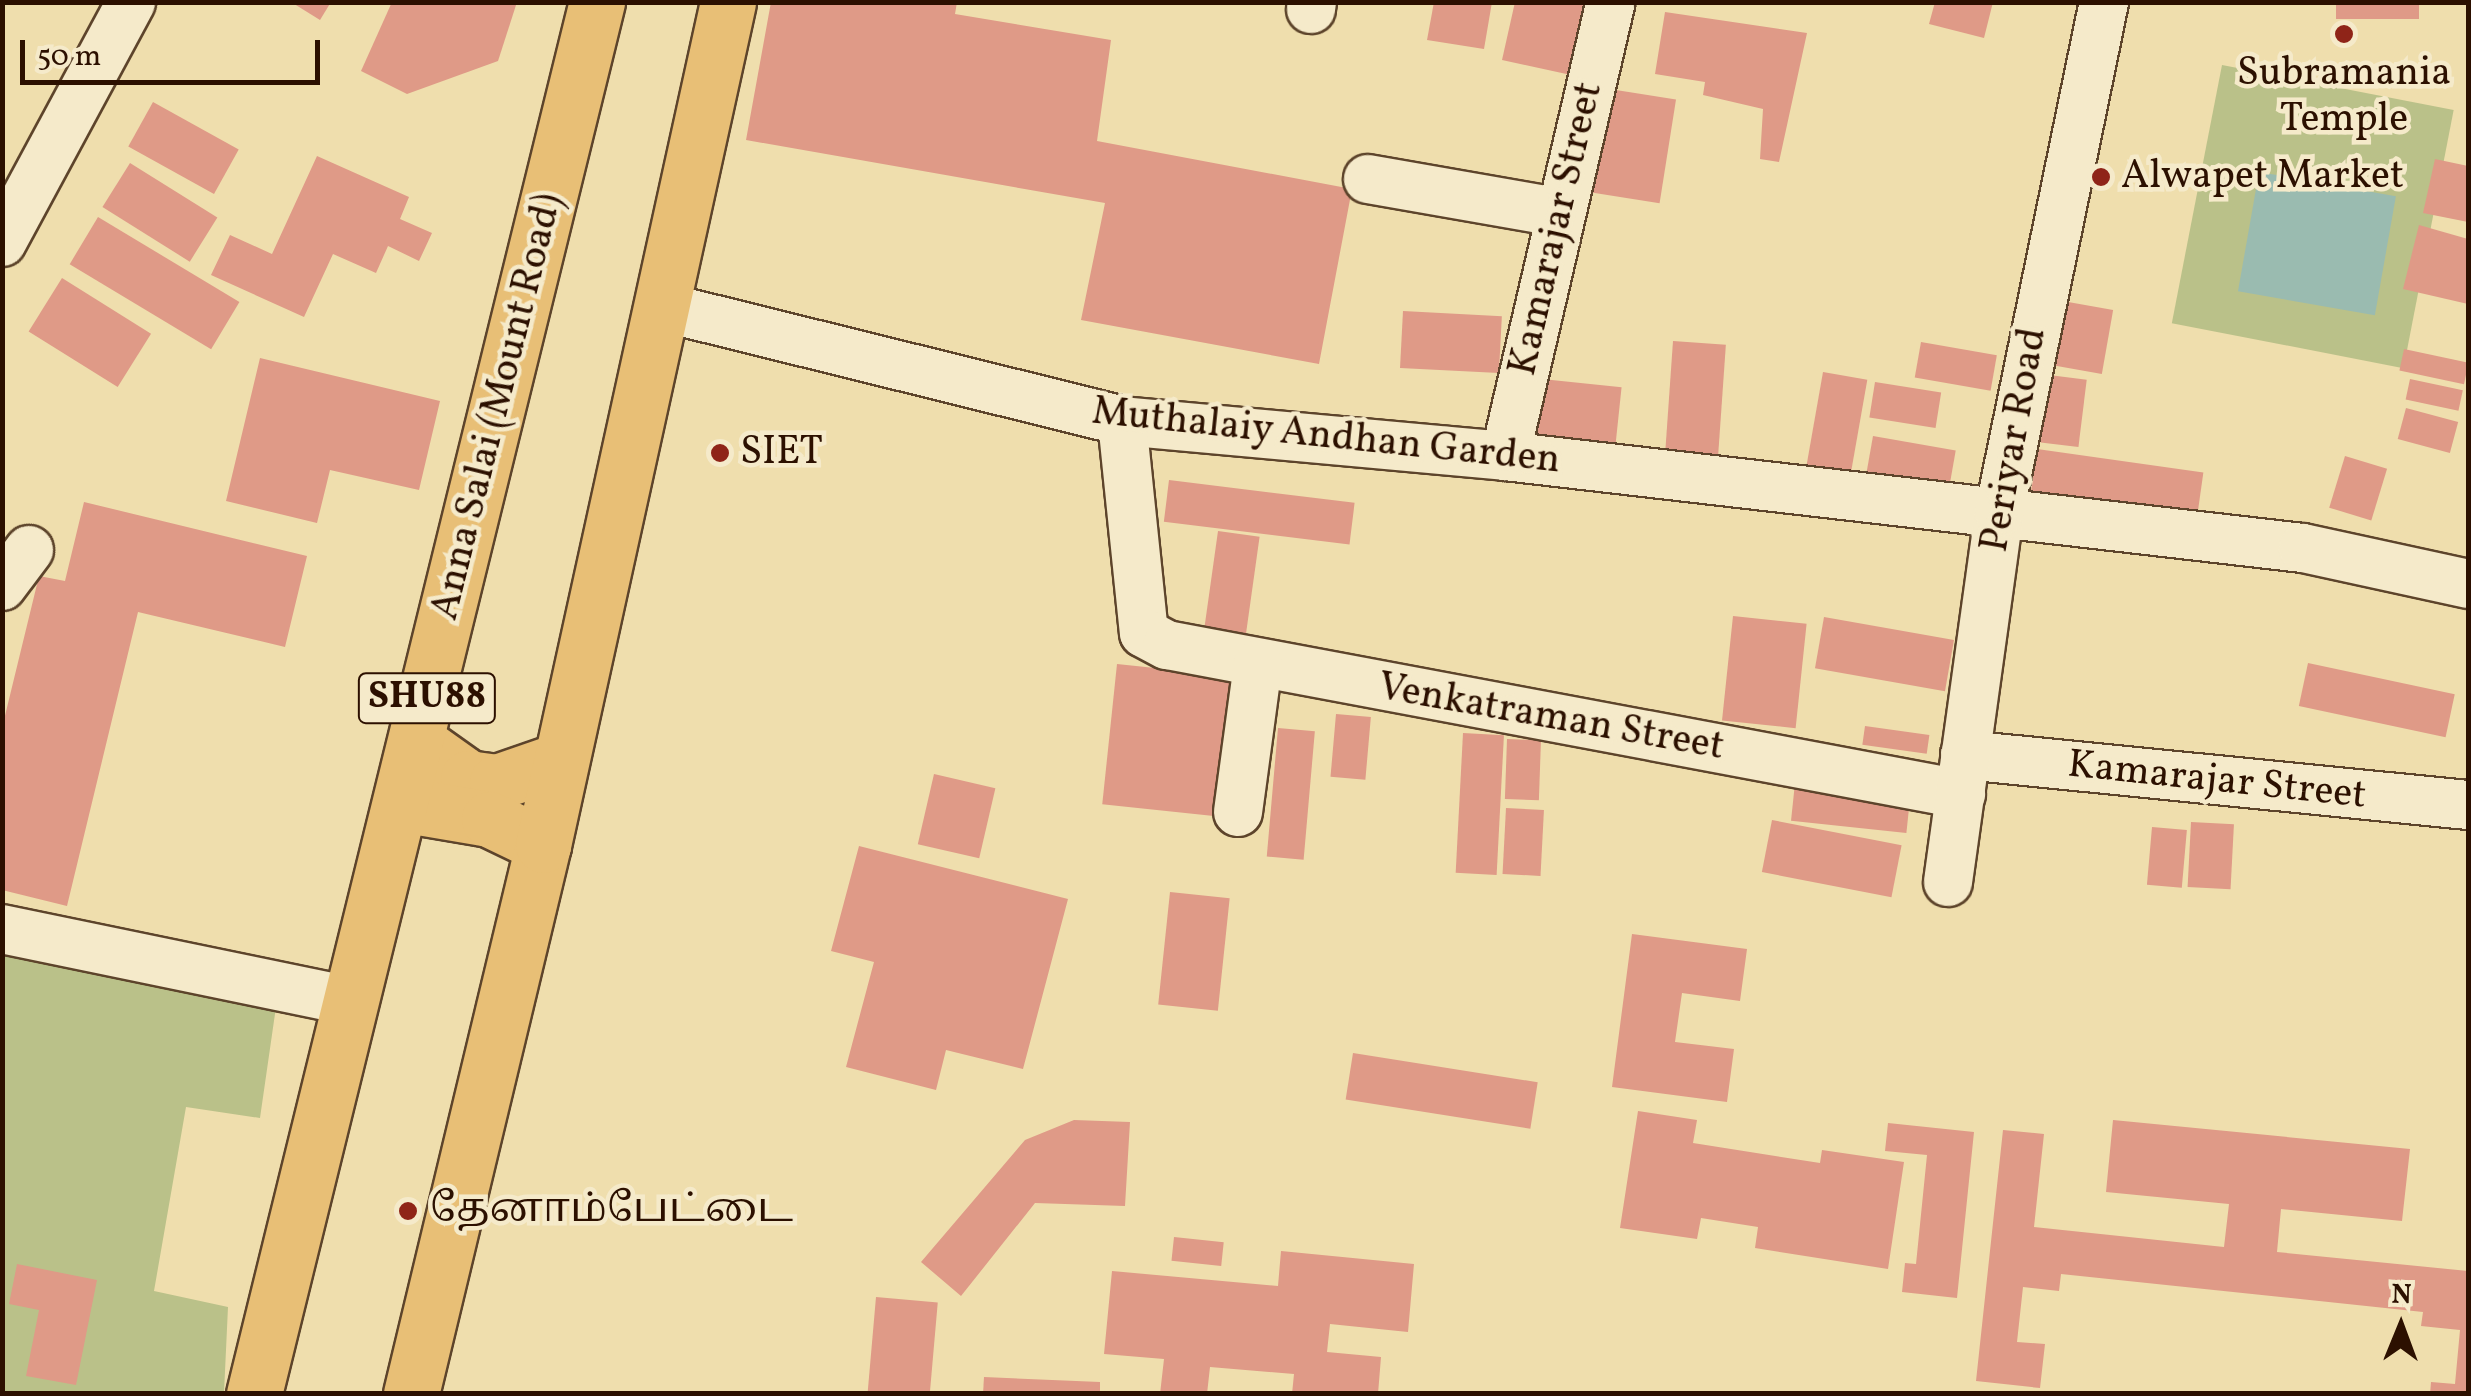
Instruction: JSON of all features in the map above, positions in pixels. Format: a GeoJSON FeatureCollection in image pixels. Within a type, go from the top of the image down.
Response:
{"type":"FeatureCollection","features":[{"type":"Feature","properties":{"kind":"main road","name":"Anna Salai (Mount Road)"},"geometry":{"type":"LineString","coordinates":[[254,1394],[597,2]]}},
{"type":"Feature","properties":{"kind":"main road"},"geometry":{"type":"LineString","coordinates":[[412,1394],[543,845],[558,762],[728,2]]}},
{"type":"Feature","properties":{"kind":"main road"},"geometry":{"type":"LineString","coordinates":[[416,741],[468,778],[497,782],[558,762]]}},
{"type":"Feature","properties":{"kind":"main road"},"geometry":{"type":"LineString","coordinates":[[400,804],[490,819],[543,845]]}},
{"type":"Feature","properties":{"kind":"street"},"geometry":{"type":"LineString","coordinates":[[2,242],[132,2]]}},
{"type":"Feature","properties":{"kind":"street","name":"Kamarajar Street"},"geometry":{"type":"LineString","coordinates":[[1504,456],[1558,212],[1611,2]]}},
{"type":"Feature","properties":{"kind":"street","name":"Periyar Road"},"geometry":{"type":"LineString","coordinates":[[1948,882],[2000,512],[2104,2]]}},
{"type":"Feature","properties":{"kind":"street"},"geometry":{"type":"LineString","coordinates":[[1368,179],[1558,212]]}},
{"type":"Feature","properties":{"kind":"street","name":"Muthalaiy Andhan Garden"},"geometry":{"type":"LineString","coordinates":[[663,306],[1122,421],[1504,456],[2000,512]]}},
{"type":"Feature","properties":{"kind":"street","name":"Venkatraman Street"},"geometry":{"type":"LineString","coordinates":[[1122,421],[1144,633],[1167,645],[1258,664],[1963,774]]}},
{"type":"Feature","properties":{"kind":"street"},"geometry":{"type":"LineString","coordinates":[[2000,512],[2303,548],[2468,584]]}},
{"type":"Feature","properties":{"kind":"street"},"geometry":{"type":"LineString","coordinates":[[1238,812],[1258,664]]}},
{"type":"Feature","properties":{"kind":"street","name":"Kamarajar Street"},"geometry":{"type":"LineString","coordinates":[[1963,774],[2468,805]]}},
{"type":"Feature","properties":{"kind":"street"},"geometry":{"type":"LineString","coordinates":[[2,929],[350,1002]]}},
{"type":"Feature","properties":{"kind":"green space"},"geometry":{"type":"Polygon","coordinates":[[[2222,65],[2454,110],[2403,368],[2172,323],[2222,65]]]}},
{"type":"Feature","properties":{"kind":"green space"},"geometry":{"type":"Polygon","coordinates":[[[2,946],[277,1000],[260,1118],[186,1107],[154,1291],[228,1307],[224,1393],[3,1393],[2,946]]]}},
{"type":"Feature","properties":{"kind":"water"},"geometry":{"type":"Polygon","coordinates":[[[2259,172],[2396,196],[2375,315],[2238,291],[2259,172]]]}},
{"type":"Feature","properties":{"kind":"building"},"geometry":{"type":"Polygon","coordinates":[[[291,2],[331,2],[320,20],[291,2]]]}},
{"type":"Feature","properties":{"kind":"building"},"geometry":{"type":"Polygon","coordinates":[[[392,2],[517,2],[498,61],[407,94],[361,71],[392,2]]]}},
{"type":"Feature","properties":{"kind":"building"},"geometry":{"type":"Polygon","coordinates":[[[771,2],[957,2],[955,14],[1111,40],[1097,141],[1352,189],[1319,364],[1081,320],[1105,203],[746,140],[771,2]]]}},
{"type":"Feature","properties":{"kind":"building"},"geometry":{"type":"Polygon","coordinates":[[[1434,2],[1492,2],[1484,49],[1427,40],[1434,2]]]}},
{"type":"Feature","properties":{"kind":"building"},"geometry":{"type":"Polygon","coordinates":[[[1515,2],[1588,2],[1571,75],[1502,60],[1515,2]]]}},
{"type":"Feature","properties":{"kind":"building"},"geometry":{"type":"Polygon","coordinates":[[[1935,2],[1993,2],[1984,38],[1929,24],[1935,2]]]}},
{"type":"Feature","properties":{"kind":"building"},"geometry":{"type":"Polygon","coordinates":[[[2336,2],[2419,2],[2419,19],[2336,19],[2336,2]]]}},
{"type":"Feature","properties":{"kind":"building"},"geometry":{"type":"Polygon","coordinates":[[[1665,12],[1807,33],[1779,162],[1760,159],[1763,109],[1703,95],[1705,82],[1655,74],[1665,12]]]}},
{"type":"Feature","properties":{"kind":"building"},"geometry":{"type":"Polygon","coordinates":[[[1597,87],[1676,100],[1660,203],[1581,191],[1597,87]]]}},
{"type":"Feature","properties":{"kind":"building"},"geometry":{"type":"Polygon","coordinates":[[[153,102],[239,150],[214,194],[128,147],[153,102]]]}},
{"type":"Feature","properties":{"kind":"building"},"geometry":{"type":"Polygon","coordinates":[[[317,156],[409,197],[400,219],[432,233],[419,261],[388,246],[376,273],[333,254],[304,317],[211,275],[230,235],[272,254],[317,156]]]}},
{"type":"Feature","properties":{"kind":"building"},"geometry":{"type":"Polygon","coordinates":[[[2435,159],[2468,166],[2468,222],[2423,213],[2435,159]]]}},
{"type":"Feature","properties":{"kind":"building"},"geometry":{"type":"Polygon","coordinates":[[[130,163],[217,218],[190,262],[102,207],[130,163]]]}},
{"type":"Feature","properties":{"kind":"building"},"geometry":{"type":"Polygon","coordinates":[[[98,217],[239,302],[211,349],[70,264],[98,217]]]}},
{"type":"Feature","properties":{"kind":"building"},"geometry":{"type":"Polygon","coordinates":[[[2419,225],[2468,239],[2468,304],[2403,289],[2419,225]]]}},
{"type":"Feature","properties":{"kind":"building"},"geometry":{"type":"Polygon","coordinates":[[[62,278],[151,334],[118,387],[29,331],[62,278]]]}},
{"type":"Feature","properties":{"kind":"building"},"geometry":{"type":"Polygon","coordinates":[[[2057,300],[2113,310],[2102,374],[2046,364],[2057,300]]]}},
{"type":"Feature","properties":{"kind":"building"},"geometry":{"type":"Polygon","coordinates":[[[1403,311],[1502,316],[1499,373],[1400,368],[1403,311]]]}},
{"type":"Feature","properties":{"kind":"building"},"geometry":{"type":"Polygon","coordinates":[[[1673,341],[1726,345],[1718,464],[1665,461],[1673,341]]]}},
{"type":"Feature","properties":{"kind":"building"},"geometry":{"type":"Polygon","coordinates":[[[1921,342],[1997,355],[1991,391],[1915,377],[1921,342]]]}},
{"type":"Feature","properties":{"kind":"building"},"geometry":{"type":"Polygon","coordinates":[[[2404,349],[2468,363],[2464,384],[2399,371],[2404,349]]]}},
{"type":"Feature","properties":{"kind":"building"},"geometry":{"type":"Polygon","coordinates":[[[260,358],[440,401],[419,490],[330,470],[317,523],[226,501],[260,358]]]}},
{"type":"Feature","properties":{"kind":"building"},"geometry":{"type":"Polygon","coordinates":[[[1823,372],[1867,380],[1850,480],[1805,472],[1823,372]]]}},
{"type":"Feature","properties":{"kind":"building"},"geometry":{"type":"Polygon","coordinates":[[[2049,375],[2087,380],[2078,447],[2041,442],[2049,375]]]}},
{"type":"Feature","properties":{"kind":"building"},"geometry":{"type":"Polygon","coordinates":[[[1542,379],[1622,387],[1615,453],[1535,445],[1542,379]]]}},
{"type":"Feature","properties":{"kind":"building"},"geometry":{"type":"Polygon","coordinates":[[[2410,379],[2463,390],[2458,411],[2406,400],[2410,379]]]}},
{"type":"Feature","properties":{"kind":"building"},"geometry":{"type":"Polygon","coordinates":[[[1875,382],[1941,392],[1936,428],[1869,418],[1875,382]]]}},
{"type":"Feature","properties":{"kind":"building"},"geometry":{"type":"Polygon","coordinates":[[[2406,408],[2458,422],[2450,453],[2398,439],[2406,408]]]}},
{"type":"Feature","properties":{"kind":"building"},"geometry":{"type":"Polygon","coordinates":[[[1873,436],[1956,451],[1948,497],[1865,482],[1873,436]]]}},
{"type":"Feature","properties":{"kind":"building"},"geometry":{"type":"Polygon","coordinates":[[[2037,449],[2203,472],[2198,514],[2031,491],[2037,449]]]}},
{"type":"Feature","properties":{"kind":"building"},"geometry":{"type":"Polygon","coordinates":[[[2345,456],[2387,469],[2371,521],[2329,508],[2345,456]]]}},
{"type":"Feature","properties":{"kind":"building"},"geometry":{"type":"Polygon","coordinates":[[[1169,480],[1355,503],[1349,544],[1164,522],[1169,480]]]}},
{"type":"Feature","properties":{"kind":"building"},"geometry":{"type":"Polygon","coordinates":[[[84,502],[307,556],[285,647],[138,612],[67,906],[2,890],[2,728],[39,576],[65,581],[84,502]]]}},
{"type":"Feature","properties":{"kind":"building"},"geometry":{"type":"Polygon","coordinates":[[[1218,531],[1260,537],[1246,635],[1204,629],[1218,531]]]}},
{"type":"Feature","properties":{"kind":"building"},"geometry":{"type":"Polygon","coordinates":[[[1733,616],[1807,624],[1796,728],[1722,720],[1733,616]]]}},
{"type":"Feature","properties":{"kind":"building"},"geometry":{"type":"Polygon","coordinates":[[[1824,617],[1954,640],[1945,691],[1815,668],[1824,617]]]}},
{"type":"Feature","properties":{"kind":"building"},"geometry":{"type":"Polygon","coordinates":[[[2308,663],[2455,694],[2446,737],[2299,706],[2308,663]]]}},
{"type":"Feature","properties":{"kind":"building"},"geometry":{"type":"Polygon","coordinates":[[[1117,664],[1240,677],[1226,817],[1102,804],[1117,664]]]}},
{"type":"Feature","properties":{"kind":"building"},"geometry":{"type":"Polygon","coordinates":[[[1336,714],[1371,717],[1365,780],[1331,777],[1336,714]]]}},
{"type":"Feature","properties":{"kind":"building"},"geometry":{"type":"Polygon","coordinates":[[[1865,726],[1929,735],[1927,754],[1862,745],[1865,726]]]}},
{"type":"Feature","properties":{"kind":"building"},"geometry":{"type":"Polygon","coordinates":[[[1278,728],[1315,731],[1304,860],[1267,857],[1278,728]]]}},
{"type":"Feature","properties":{"kind":"building"},"geometry":{"type":"Polygon","coordinates":[[[1463,733],[1504,735],[1497,875],[1456,873],[1463,733]]]}},
{"type":"Feature","properties":{"kind":"building"},"geometry":{"type":"Polygon","coordinates":[[[1507,739],[1541,740],[1539,800],[1505,799],[1507,739]]]}},
{"type":"Feature","properties":{"kind":"building"},"geometry":{"type":"Polygon","coordinates":[[[934,774],[995,788],[979,858],[918,844],[934,774]]]}},
{"type":"Feature","properties":{"kind":"building"},"geometry":{"type":"Polygon","coordinates":[[[1795,783],[1910,795],[1906,833],[1791,821],[1795,783]]]}},
{"type":"Feature","properties":{"kind":"building"},"geometry":{"type":"Polygon","coordinates":[[[1506,808],[1544,810],[1540,876],[1503,874],[1506,808]]]}},
{"type":"Feature","properties":{"kind":"building"},"geometry":{"type":"Polygon","coordinates":[[[1772,820],[1902,845],[1891,897],[1762,872],[1772,820]]]}},
{"type":"Feature","properties":{"kind":"building"},"geometry":{"type":"Polygon","coordinates":[[[2191,822],[2234,824],[2231,889],[2188,887],[2191,822]]]}},
{"type":"Feature","properties":{"kind":"building"},"geometry":{"type":"Polygon","coordinates":[[[2152,827],[2187,830],[2182,888],[2147,885],[2152,827]]]}},
{"type":"Feature","properties":{"kind":"building"},"geometry":{"type":"Polygon","coordinates":[[[859,846],[1068,899],[1023,1069],[946,1050],[936,1090],[846,1067],[874,962],[831,951],[859,846]]]}},
{"type":"Feature","properties":{"kind":"building"},"geometry":{"type":"Polygon","coordinates":[[[1170,892],[1230,898],[1218,1011],[1158,1004],[1170,892]]]}},
{"type":"Feature","properties":{"kind":"building"},"geometry":{"type":"Polygon","coordinates":[[[1632,934],[1747,949],[1740,1001],[1682,993],[1675,1042],[1734,1049],[1727,1102],[1612,1087],[1632,934]]]}},
{"type":"Feature","properties":{"kind":"building"},"geometry":{"type":"Polygon","coordinates":[[[1353,1053],[1538,1082],[1530,1129],[1346,1099],[1353,1053]]]}},
{"type":"Feature","properties":{"kind":"building"},"geometry":{"type":"Polygon","coordinates":[[[1638,1111],[1697,1120],[1693,1143],[1820,1163],[1822,1150],[1904,1162],[1888,1269],[1755,1248],[1758,1227],[1701,1218],[1697,1239],[1620,1228],[1638,1111]]]}},
{"type":"Feature","properties":{"kind":"building"},"geometry":{"type":"Polygon","coordinates":[[[1074,1120],[1130,1122],[1125,1206],[1035,1203],[961,1296],[921,1262],[1025,1140],[1074,1120]]]}},
{"type":"Feature","properties":{"kind":"building"},"geometry":{"type":"Polygon","coordinates":[[[2113,1120],[2410,1149],[2402,1221],[2281,1209],[2277,1252],[2468,1271],[2468,1394],[2430,1394],[2431,1382],[2455,1384],[2460,1330],[2421,1326],[2423,1312],[2061,1274],[2059,1291],[2023,1287],[2017,1342],[2045,1344],[2040,1388],[1976,1381],[2003,1130],[2044,1134],[2034,1227],[2224,1247],[2229,1204],[2106,1192],[2113,1120]]]}},
{"type":"Feature","properties":{"kind":"building"},"geometry":{"type":"Polygon","coordinates":[[[1888,1123],[1974,1132],[1957,1298],[1902,1292],[1905,1263],[1916,1264],[1927,1155],[1885,1151],[1888,1123]]]}},
{"type":"Feature","properties":{"kind":"building"},"geometry":{"type":"Polygon","coordinates":[[[1174,1237],[1224,1242],[1221,1266],[1171,1261],[1174,1237]]]}},
{"type":"Feature","properties":{"kind":"building"},"geometry":{"type":"Polygon","coordinates":[[[1281,1251],[1414,1264],[1408,1332],[1330,1324],[1327,1352],[1381,1357],[1378,1394],[1292,1394],[1294,1374],[1210,1367],[1207,1394],[1160,1394],[1164,1359],[1104,1354],[1112,1271],[1278,1286],[1281,1251]]]}},
{"type":"Feature","properties":{"kind":"building"},"geometry":{"type":"Polygon","coordinates":[[[17,1264],[97,1280],[76,1385],[26,1376],[39,1310],[9,1304],[17,1264]]]}},
{"type":"Feature","properties":{"kind":"building"},"geometry":{"type":"Polygon","coordinates":[[[876,1297],[938,1302],[930,1394],[868,1394],[876,1297]]]}},
{"type":"Feature","properties":{"kind":"building"},"geometry":{"type":"Polygon","coordinates":[[[984,1377],[1100,1382],[1100,1394],[983,1394],[984,1377]]]}},
{"type":"Feature","properties":{"kind":"place","name":"Subramania Temple"},"geometry":{"type":"Point","coordinates":[2344,34]}},
{"type":"Feature","properties":{"kind":"place","name":"Alwapet Market"},"geometry":{"type":"Point","coordinates":[2101,177]}},
{"type":"Feature","properties":{"kind":"place","name":"SIET"},"geometry":{"type":"Point","coordinates":[720,453]}},
{"type":"Feature","properties":{"kind":"place","name":"தேனாம்பேட்டை"},"geometry":{"type":"Point","coordinates":[408,1211]}}]}
